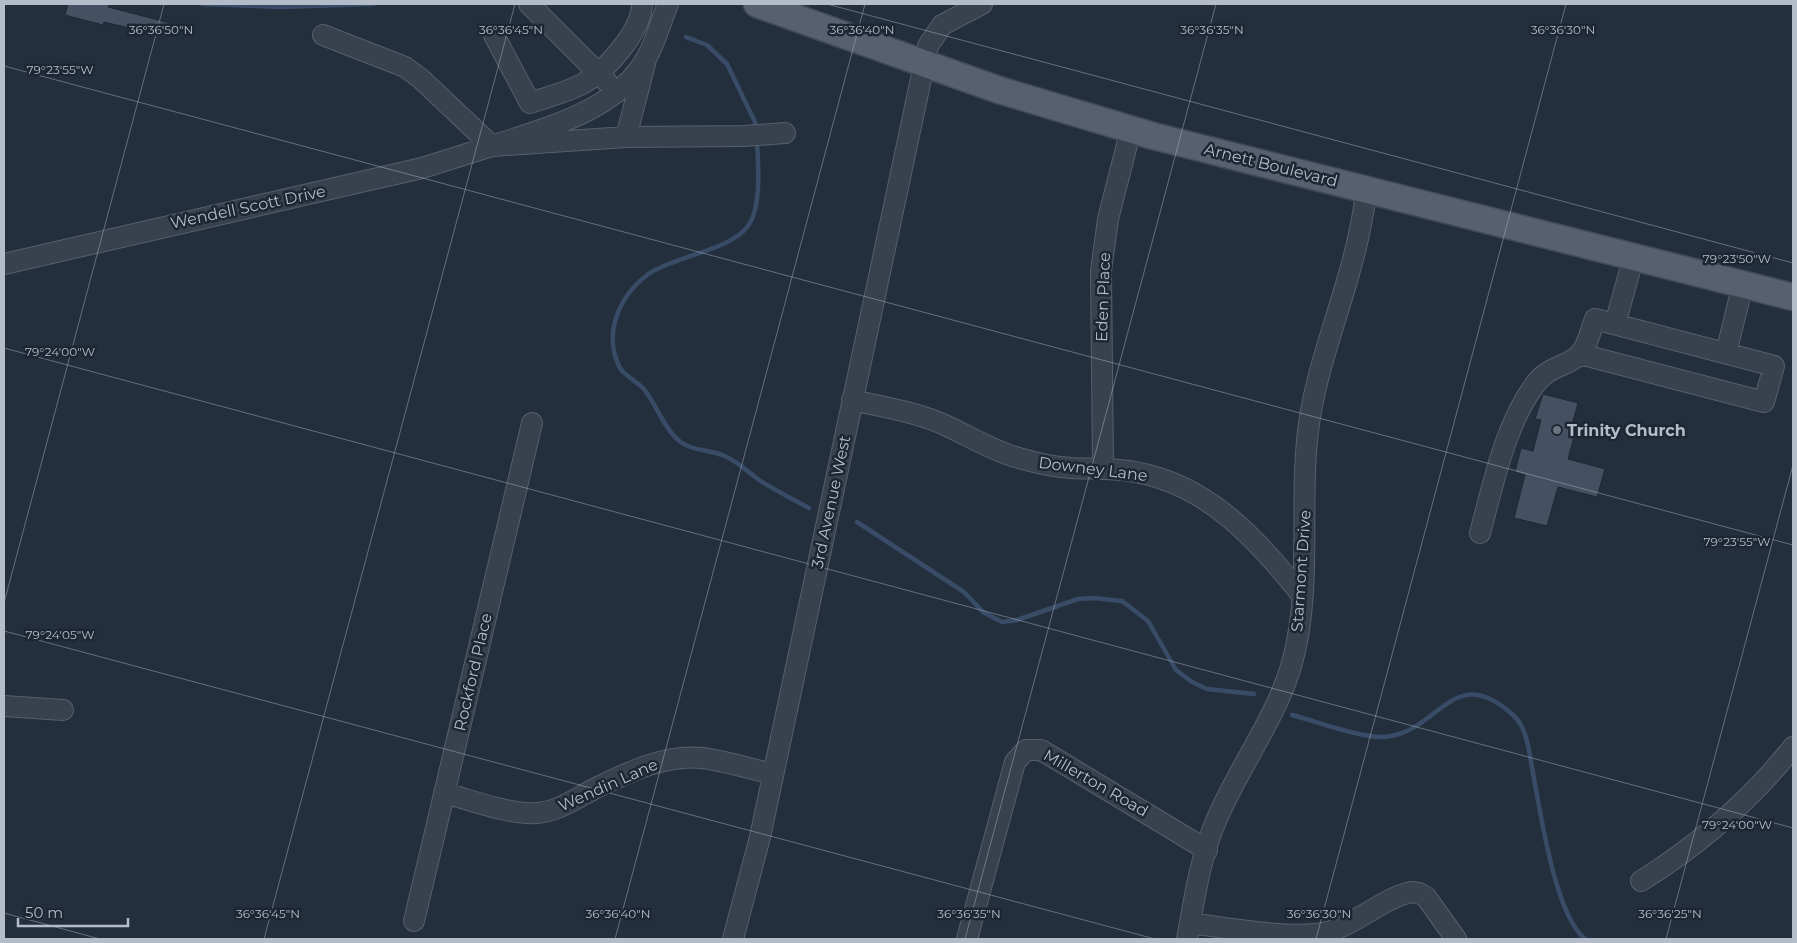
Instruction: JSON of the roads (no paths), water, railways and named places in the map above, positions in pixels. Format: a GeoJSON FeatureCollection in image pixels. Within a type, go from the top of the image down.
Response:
{"type":"FeatureCollection","features":[{"type":"Feature","properties":{"kind":"main road","name":"Arnett Boulevard"},"geometry":{"type":"LineString","coordinates":[[757,4],[999,90],[1131,129],[1793,297]]}},
{"type":"Feature","properties":{"kind":"street"},"geometry":{"type":"LineString","coordinates":[[494,35],[530,104],[584,83],[598,72],[622,48],[636,27],[642,12],[642,4]]}},
{"type":"Feature","properties":{"kind":"street","name":"Wendell Scott Drive"},"geometry":{"type":"LineString","coordinates":[[626,138],[647,57],[668,4]]}},
{"type":"Feature","properties":{"kind":"street"},"geometry":{"type":"LineString","coordinates":[[925,63],[928,46],[942,25],[982,4]]}},
{"type":"Feature","properties":{"kind":"street"},"geometry":{"type":"LineString","coordinates":[[543,6],[616,91]]}},
{"type":"Feature","properties":{"kind":"street"},"geometry":{"type":"LineString","coordinates":[[323,34],[405,67],[420,78],[492,146]]}},
{"type":"Feature","properties":{"kind":"street","name":"Wendell Scott Drive"},"geometry":{"type":"LineString","coordinates":[[4,264],[422,168],[492,146],[576,115],[616,91],[634,75],[647,57]]}},
{"type":"Feature","properties":{"kind":"street","name":"3rd Avenue West"},"geometry":{"type":"LineString","coordinates":[[734,939],[773,774],[925,63]]}},
{"type":"Feature","properties":{"kind":"street","name":"Eden Place"},"geometry":{"type":"LineString","coordinates":[[1103,468],[1101,271],[1108,219],[1131,129]]}},
{"type":"Feature","properties":{"kind":"street","name":"Wendell Scott Drive"},"geometry":{"type":"LineString","coordinates":[[492,146],[626,138],[781,134]]}},
{"type":"Feature","properties":{"kind":"street","name":"Starmont Drive"},"geometry":{"type":"LineString","coordinates":[[1188,931],[1215,822],[1282,689],[1296,642],[1301,594],[1310,417],[1325,353],[1355,253],[1367,189]]}},
{"type":"Feature","properties":{"kind":"street"},"geometry":{"type":"LineString","coordinates":[[1615,324],[1634,256]]}},
{"type":"Feature","properties":{"kind":"street"},"geometry":{"type":"LineString","coordinates":[[1726,353],[1743,284]]}},
{"type":"Feature","properties":{"kind":"street"},"geometry":{"type":"LineString","coordinates":[[1480,533],[1511,430],[1535,385],[1545,373],[1580,354],[1595,319],[1774,366],[1764,402],[1580,354]]}},
{"type":"Feature","properties":{"kind":"street","name":"Downey Lane"},"geometry":{"type":"LineString","coordinates":[[852,400],[925,417],[947,426],[978,444],[1041,464],[1070,468],[1103,468],[1158,477],[1208,500],[1254,538],[1301,594]]}},
{"type":"Feature","properties":{"kind":"street","name":"Rockford Place"},"geometry":{"type":"LineString","coordinates":[[414,921],[532,424]]}},
{"type":"Feature","properties":{"kind":"street"},"geometry":{"type":"LineString","coordinates":[[4,706],[63,710]]}},
{"type":"Feature","properties":{"kind":"street"},"geometry":{"type":"LineString","coordinates":[[1641,881],[1677,858],[1710,833],[1742,804],[1793,747]]}},
{"type":"Feature","properties":{"kind":"street","name":"Millerton Road"},"geometry":{"type":"LineString","coordinates":[[967,939],[1015,762],[1026,750],[1041,750],[1207,850]]}},
{"type":"Feature","properties":{"kind":"street","name":"Wendin Lane"},"geometry":{"type":"LineString","coordinates":[[444,793],[520,812],[537,813],[570,803],[634,771],[663,761],[682,758],[709,759],[773,774]]}},
{"type":"Feature","properties":{"kind":"street"},"geometry":{"type":"LineString","coordinates":[[1188,931],[1306,934],[1331,931],[1411,892],[1419,893],[1426,897],[1456,939]]}},
{"type":"Feature","properties":{"kind":"waterway"},"geometry":{"type":"LineString","coordinates":[[202,4],[280,7],[374,4]]}},
{"type":"Feature","properties":{"kind":"waterway"},"geometry":{"type":"LineString","coordinates":[[686,37],[707,45],[727,64],[755,122],[756,131]]}},
{"type":"Feature","properties":{"kind":"waterway"},"geometry":{"type":"LineString","coordinates":[[757,141],[757,197],[748,226],[729,241],[661,267],[639,282],[630,292],[617,315],[613,341],[615,355],[620,368],[643,388],[671,433],[681,443],[730,458],[759,480],[809,508]]}},
{"type":"Feature","properties":{"kind":"waterway"},"geometry":{"type":"LineString","coordinates":[[857,522],[964,592],[983,612],[1002,622],[1017,620],[1078,599],[1093,598],[1122,601],[1148,621],[1176,670],[1192,682],[1207,689],[1254,694]]}},
{"type":"Feature","properties":{"kind":"waterway"},"geometry":{"type":"LineString","coordinates":[[1292,715],[1374,737],[1403,733],[1460,697],[1475,695],[1492,700],[1513,715],[1518,720],[1527,740],[1544,833],[1557,884],[1574,926],[1585,939]]}},
{"type":"Feature","properties":{"kind":"place","name":"Trinity Church"},"geometry":{"type":"Point","coordinates":[1557,430]}}]}
